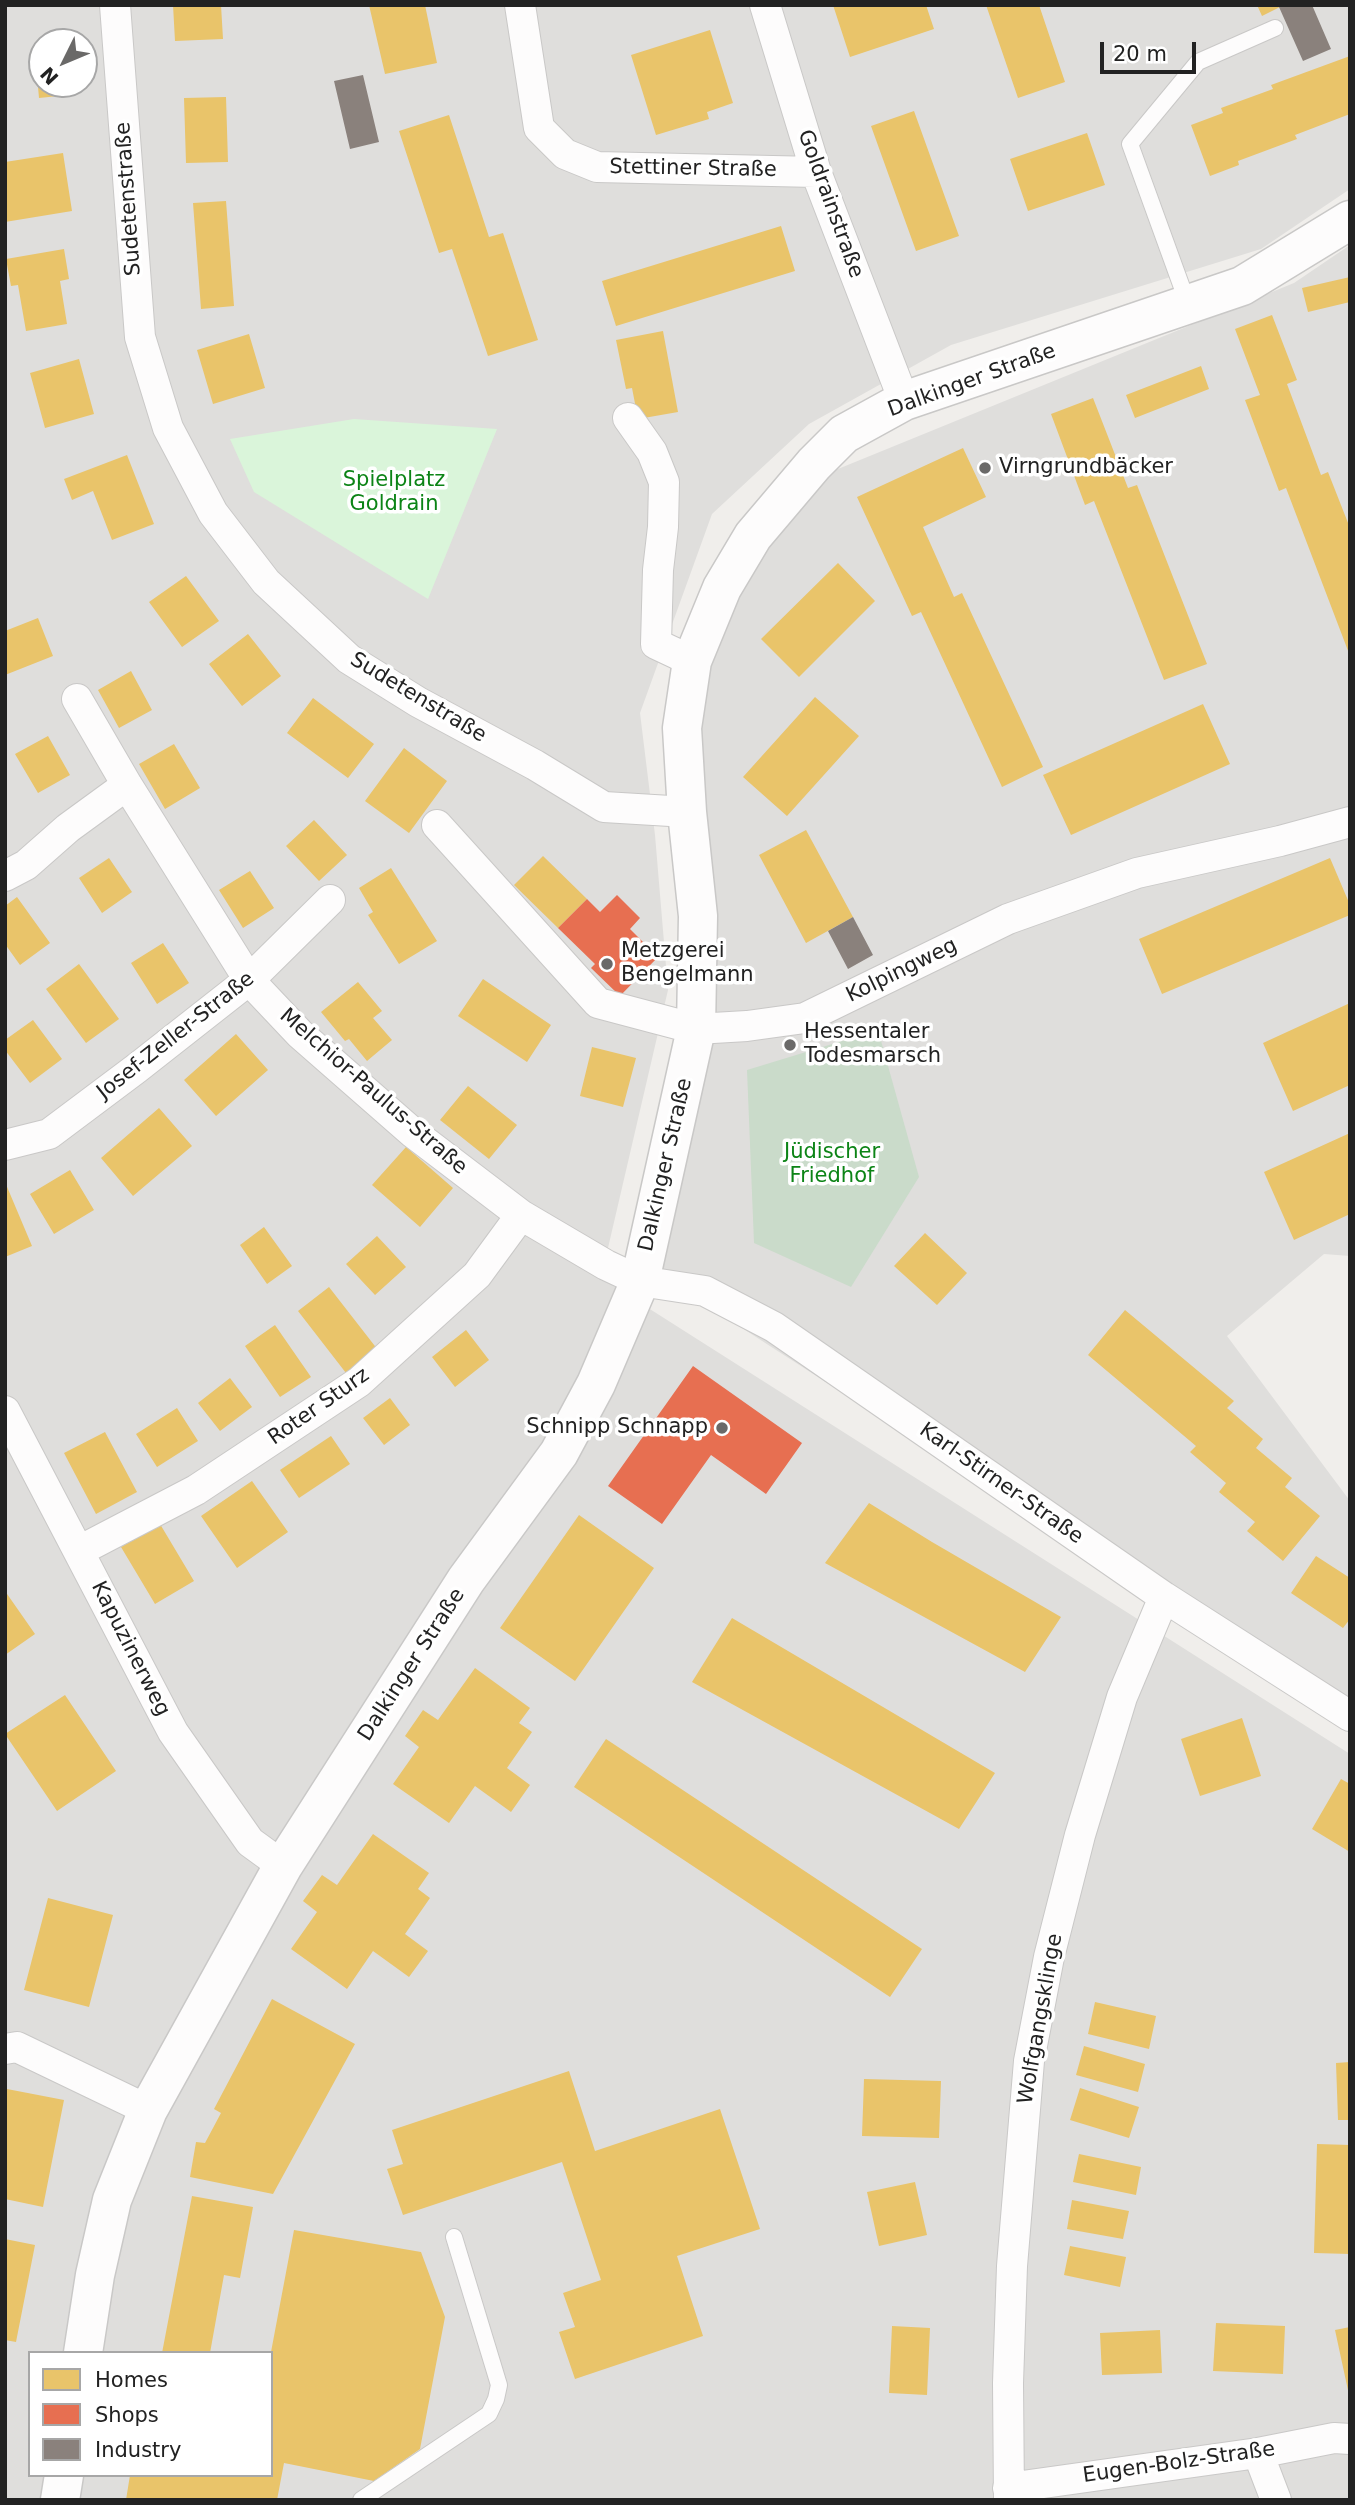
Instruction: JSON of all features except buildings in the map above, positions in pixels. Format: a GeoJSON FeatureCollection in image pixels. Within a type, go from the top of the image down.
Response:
{"type":"FeatureCollection","features":[{"type":"Feature","properties":{"kind":"street","name":"Sudetenstraße"},"geometry":{"type":"LineString","coordinates":[[115,5],[140,337],[168,428],[213,513],[266,582],[349,659],[418,702],[535,765],[604,807],[687,812]]}},
{"type":"Feature","properties":{"kind":"street","name":"Stettiner Straße"},"geometry":{"type":"LineString","coordinates":[[520,5],[538,128],[565,154],[597,167],[816,172]]}},
{"type":"Feature","properties":{"kind":"street","name":"Goldrainstraße"},"geometry":{"type":"LineString","coordinates":[[765,5],[816,172],[904,401]]}},
{"type":"Feature","properties":{"kind":"street","name":"Dalkinger Straße"},"geometry":{"type":"LineString","coordinates":[[83,2351],[95,2276],[112,2200],[148,2110],[283,1866],[466,1580],[559,1453],[596,1384],[640,1281],[696,1029],[698,916],[687,812],[682,728],[692,661],[722,588],[753,536],[814,464],[844,434],[904,401],[1242,286],[1350,220]]}},
{"type":"Feature","properties":{"kind":"street"},"geometry":{"type":"LineString","coordinates":[[628,418],[652,453],[664,482],[656,644],[692,661]]}},
{"type":"Feature","properties":{"kind":"street","name":"Melchior-Paulus-Straße"},"geometry":{"type":"LineString","coordinates":[[77,699],[127,785],[249,980],[300,1034],[412,1132],[521,1216],[606,1265],[640,1281]]}},
{"type":"Feature","properties":{"kind":"street"},"geometry":{"type":"LineString","coordinates":[[5,876],[26,864],[68,828],[127,785]]}},
{"type":"Feature","properties":{"kind":"street","name":"Kolpingweg"},"geometry":{"type":"LineString","coordinates":[[437,825],[598,1003],[696,1029],[747,1026],[805,1018],[1007,919],[1137,873],[1280,841],[1350,822]]}},
{"type":"Feature","properties":{"kind":"street","name":"Josef-Zeller-Straße"},"geometry":{"type":"LineString","coordinates":[[5,1146],[49,1134],[249,980],[330,900]]}},
{"type":"Feature","properties":{"kind":"street","name":"Roter Sturz"},"geometry":{"type":"LineString","coordinates":[[79,1551],[195,1490],[359,1382],[477,1275],[521,1216]]}},
{"type":"Feature","properties":{"kind":"street","name":"Karl-Stirner-Straße"},"geometry":{"type":"LineString","coordinates":[[640,1281],[705,1291],[774,1327],[1164,1597],[1350,1716]]}},
{"type":"Feature","properties":{"kind":"street","name":"Kapuzinerweg"},"geometry":{"type":"LineString","coordinates":[[5,1411],[173,1732],[250,1842],[283,1866]]}},
{"type":"Feature","properties":{"kind":"street","name":"Wolfgangsklinge"},"geometry":{"type":"LineString","coordinates":[[1009,2494],[1007,2383],[1012,2266],[1030,2061],[1049,1957],[1080,1835],[1122,1697],[1164,1597]]}},
{"type":"Feature","properties":{"kind":"street"},"geometry":{"type":"LineString","coordinates":[[5,2049],[17,2047],[148,2110]]}},
{"type":"Feature","properties":{"kind":"street","name":"Eugen-Bolz-Straße"},"geometry":{"type":"LineString","coordinates":[[1009,2494],[1334,2438],[1350,2439]]}},
{"type":"Feature","properties":{"kind":"street"},"geometry":{"type":"LineString","coordinates":[[1258,2453],[1276,2500]]}},
{"type":"Feature","properties":{"kind":"street"},"geometry":{"type":"LineString","coordinates":[[60,2500],[64,2477]]}},
{"type":"Feature","properties":{"kind":"lane"},"geometry":{"type":"LineString","coordinates":[[1189,304],[1130,144],[1198,62],[1275,28]]}},
{"type":"Feature","properties":{"kind":"lane"},"geometry":{"type":"LineString","coordinates":[[361,2500],[489,2414],[496,2399],[499,2385],[454,2237]]}},
{"type":"Feature","properties":{"kind":"shaded area"},"geometry":{"type":"Polygon","coordinates":[[[5,5],[1350,5],[1350,189],[1261,249],[951,345],[809,424],[712,514],[640,713],[655,835],[668,990],[601,1278],[1350,1754],[1350,2500],[5,2500],[5,5]]]}},
{"type":"Feature","properties":{"kind":"shaded area"},"geometry":{"type":"Polygon","coordinates":[[[1350,245],[1350,1256],[1324,1254],[1227,1336],[1350,1501],[1350,1721],[657,1273],[707,1001],[713,867],[688,779],[707,667],[756,547],[833,471],[1294,283],[1350,245]]]}},
{"type":"Feature","properties":{"kind":"green space","name":"Spielplatz Goldrain"},"geometry":{"type":"Polygon","coordinates":[[[354,419],[497,429],[428,599],[254,492],[230,439],[354,419]]]}},
{"type":"Feature","properties":{"kind":"green space","name":"Jüdischer Friedhof"},"geometry":{"type":"Polygon","coordinates":[[[878,1030],[919,1177],[851,1287],[754,1243],[747,1070],[878,1030]]]}},
{"type":"Feature","properties":{"kind":"place","name":"Virngrundbäcker"},"geometry":{"type":"Point","coordinates":[985,468]}},
{"type":"Feature","properties":{"kind":"place","name":"Metzgerei Bengelmann"},"geometry":{"type":"Point","coordinates":[607,964]}},
{"type":"Feature","properties":{"kind":"place","name":"Hessentaler Todesmarsch"},"geometry":{"type":"Point","coordinates":[790,1045]}},
{"type":"Feature","properties":{"kind":"place","name":"Schnipp Schnapp"},"geometry":{"type":"Point","coordinates":[722,1428]}}]}
